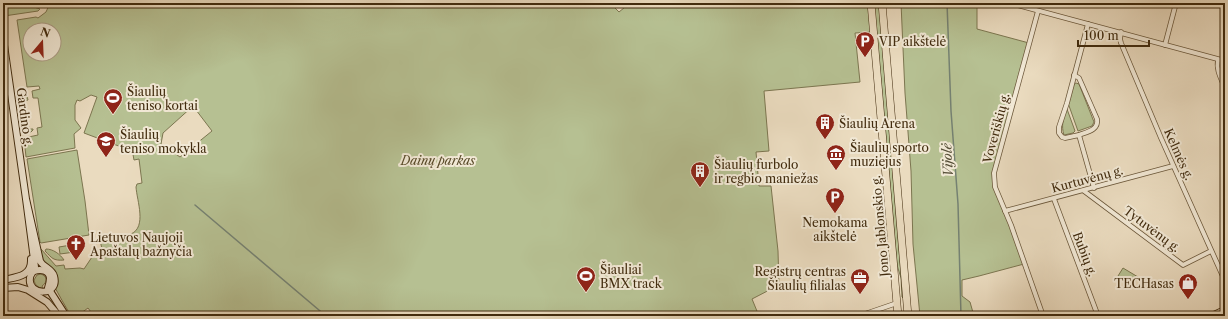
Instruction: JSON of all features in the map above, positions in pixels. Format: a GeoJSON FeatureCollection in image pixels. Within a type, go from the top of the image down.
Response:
{"type":"FeatureCollection","features":[{"type":"Feature","properties":{"kind":"highway"},"geometry":{"type":"LineString","coordinates":[[1214,316],[1225,311]]}},
{"type":"Feature","properties":{"kind":"main road","name":"Jono Jablonskio g."},"geometry":{"type":"LineString","coordinates":[[871,3],[898,316]]}},
{"type":"Feature","properties":{"kind":"main road","name":"Jono Jablonskio g."},"geometry":{"type":"LineString","coordinates":[[882,3],[908,316]]}},
{"type":"Feature","properties":{"kind":"main road","name":"Gardino g."},"geometry":{"type":"LineString","coordinates":[[3,38],[26,199],[34,271],[45,271],[48,274],[50,281],[48,286],[51,288],[66,316]]}},
{"type":"Feature","properties":{"kind":"main road","name":"Gardino g."},"geometry":{"type":"LineString","coordinates":[[26,199],[40,261],[43,266],[50,270],[54,276],[54,282],[51,288]]}},
{"type":"Feature","properties":{"kind":"main road"},"geometry":{"type":"LineString","coordinates":[[3,281],[21,276],[29,270],[31,261],[29,227]]}},
{"type":"Feature","properties":{"kind":"main road"},"geometry":{"type":"LineString","coordinates":[[34,271],[30,277],[31,284],[36,290],[49,298],[60,316]]}},
{"type":"Feature","properties":{"kind":"main road"},"geometry":{"type":"LineString","coordinates":[[3,281],[30,277]]}},
{"type":"Feature","properties":{"kind":"main road"},"geometry":{"type":"LineString","coordinates":[[3,288],[31,284]]}},
{"type":"Feature","properties":{"kind":"main road"},"geometry":{"type":"LineString","coordinates":[[3,288],[18,287],[28,290],[47,302],[60,316]]}},
{"type":"Feature","properties":{"kind":"main road"},"geometry":{"type":"LineString","coordinates":[[41,292],[51,288],[69,316]]}},
{"type":"Feature","properties":{"kind":"main road"},"geometry":{"type":"LineString","coordinates":[[897,304],[907,303]]}},
{"type":"Feature","properties":{"kind":"street"},"geometry":{"type":"LineString","coordinates":[[1010,3],[1025,5],[1038,11],[1121,32],[1222,61]]}},
{"type":"Feature","properties":{"kind":"street"},"geometry":{"type":"LineString","coordinates":[[1165,45],[1176,3]]}},
{"type":"Feature","properties":{"kind":"street","name":"Voveriškių g."},"geometry":{"type":"LineString","coordinates":[[1038,11],[994,173],[995,187],[1043,316]]}},
{"type":"Feature","properties":{"kind":"street"},"geometry":{"type":"LineString","coordinates":[[1074,75],[1079,78],[1098,123],[1094,128],[1079,135],[1065,138],[1059,133],[1059,127],[1088,24]]}},
{"type":"Feature","properties":{"kind":"street","name":"Kelmės g."},"geometry":{"type":"LineString","coordinates":[[1121,32],[1121,43],[1173,166],[1225,281]]}},
{"type":"Feature","properties":{"kind":"street"},"geometry":{"type":"LineString","coordinates":[[1225,49],[1222,61],[1217,65],[1218,72],[1225,88]]}},
{"type":"Feature","properties":{"kind":"street"},"geometry":{"type":"LineString","coordinates":[[1079,135],[1094,188]]}},
{"type":"Feature","properties":{"kind":"street","name":"Kurtuvėnų g."},"geometry":{"type":"LineString","coordinates":[[1005,211],[1173,166]]}},
{"type":"Feature","properties":{"kind":"street","name":"Tytuvėnų g."},"geometry":{"type":"LineString","coordinates":[[1084,191],[1183,265],[1211,251]]}},
{"type":"Feature","properties":{"kind":"street","name":"Bubių g."},"geometry":{"type":"LineString","coordinates":[[1054,199],[1098,316]]}},
{"type":"Feature","properties":{"kind":"street"},"geometry":{"type":"LineString","coordinates":[[859,316],[897,304]]}},
{"type":"Feature","properties":{"kind":"green space"},"geometry":{"type":"Polygon","coordinates":[[[3,3],[35,3],[34,7],[40,9],[38,11],[4,16],[3,3]]]}},
{"type":"Feature","properties":{"kind":"green space","name":"Dainų parkas"},"geometry":{"type":"Polygon","coordinates":[[[50,3],[610,3],[619,12],[630,3],[868,3],[871,32],[855,33],[860,82],[764,91],[769,151],[756,152],[759,186],[771,186],[778,251],[779,285],[752,299],[759,316],[94,316],[88,308],[77,316],[71,316],[49,276],[40,251],[41,249],[56,266],[64,265],[65,269],[84,269],[92,257],[102,249],[100,240],[124,236],[136,231],[139,226],[140,213],[136,187],[137,184],[142,183],[139,159],[134,160],[132,149],[124,148],[84,133],[97,97],[91,95],[80,101],[77,100],[75,105],[75,120],[81,128],[74,134],[75,148],[26,157],[24,138],[38,135],[37,128],[42,127],[38,98],[33,98],[32,91],[40,89],[39,86],[27,87],[23,62],[62,62],[62,22],[22,22],[22,54],[17,20],[38,18],[46,12],[50,3]],[[193,106],[163,133],[161,144],[180,157],[212,131],[193,106]]]}},
{"type":"Feature","properties":{"kind":"green space"},"geometry":{"type":"Polygon","coordinates":[[[874,3],[879,3],[903,298],[901,278],[897,265],[874,3]]]}},
{"type":"Feature","properties":{"kind":"green space"},"geometry":{"type":"Polygon","coordinates":[[[901,3],[977,3],[977,29],[1029,43],[994,173],[995,187],[1024,264],[962,280],[962,296],[970,302],[974,316],[920,316],[913,244],[911,171],[905,93],[901,3]]]}},
{"type":"Feature","properties":{"kind":"green space"},"geometry":{"type":"Polygon","coordinates":[[[1074,84],[1079,84],[1094,122],[1092,126],[1078,131],[1068,103],[1074,84]]]}},
{"type":"Feature","properties":{"kind":"green space"},"geometry":{"type":"Polygon","coordinates":[[[27,96],[28,100],[25,101],[29,129],[33,130],[31,132],[23,133],[18,97],[27,96]]]}},
{"type":"Feature","properties":{"kind":"green space"},"geometry":{"type":"Polygon","coordinates":[[[1067,109],[1075,131],[1064,135],[1063,122],[1067,109]]]}},
{"type":"Feature","properties":{"kind":"green space"},"geometry":{"type":"Polygon","coordinates":[[[77,150],[89,235],[41,243],[27,159],[77,150]]]}},
{"type":"Feature","properties":{"kind":"green space"},"geometry":{"type":"Polygon","coordinates":[[[77,244],[77,246],[75,246],[75,252],[60,254],[59,247],[77,244]]]}},
{"type":"Feature","properties":{"kind":"green space"},"geometry":{"type":"Polygon","coordinates":[[[46,249],[56,252],[64,260],[57,260],[53,258],[45,251],[46,249]]]}},
{"type":"Feature","properties":{"kind":"green space"},"geometry":{"type":"Polygon","coordinates":[[[1123,268],[1138,277],[1133,285],[1118,276],[1123,268]]]}},
{"type":"Feature","properties":{"kind":"green space"},"geometry":{"type":"Polygon","coordinates":[[[41,274],[45,276],[46,279],[42,286],[43,288],[37,286],[34,280],[37,275],[41,274]]]}},
{"type":"Feature","properties":{"kind":"waterway","name":"Vijolė"},"geometry":{"type":"LineString","coordinates":[[947,3],[951,111],[958,204],[961,316]]}},
{"type":"Feature","properties":{"kind":"waterway"},"geometry":{"type":"LineString","coordinates":[[195,205],[326,316]]}},
{"type":"Feature","properties":{"kind":"place","name":"VIP aikštelė"},"geometry":{"type":"Point","coordinates":[865,58]}},
{"type":"Feature","properties":{"kind":"place","name":"Šiaulių teniso kortai"},"geometry":{"type":"Point","coordinates":[113,115]}},
{"type":"Feature","properties":{"kind":"place","name":"Šiaulių Arena"},"geometry":{"type":"Point","coordinates":[825,140]}},
{"type":"Feature","properties":{"kind":"place","name":"Šiaulių teniso mokykla"},"geometry":{"type":"Point","coordinates":[106,158]}},
{"type":"Feature","properties":{"kind":"place","name":"Šiaulių sporto muziejus"},"geometry":{"type":"Point","coordinates":[836,171]}},
{"type":"Feature","properties":{"kind":"place","name":"Šiaulių furbolo ir regbio maniežas"},"geometry":{"type":"Point","coordinates":[700,188]}},
{"type":"Feature","properties":{"kind":"place","name":"Nemokama aikštelė"},"geometry":{"type":"Point","coordinates":[835,214]}},
{"type":"Feature","properties":{"kind":"place","name":"Lietuvos Naujoji Apaštalų bažnyčia"},"geometry":{"type":"Point","coordinates":[76,261]}},
{"type":"Feature","properties":{"kind":"place","name":"Šiauliai BMX track"},"geometry":{"type":"Point","coordinates":[586,293]}},
{"type":"Feature","properties":{"kind":"place","name":"Registrų centras Šiaulių filialas"},"geometry":{"type":"Point","coordinates":[860,295]}},
{"type":"Feature","properties":{"kind":"place","name":"TECHasas"},"geometry":{"type":"Point","coordinates":[1188,300]}}]}
